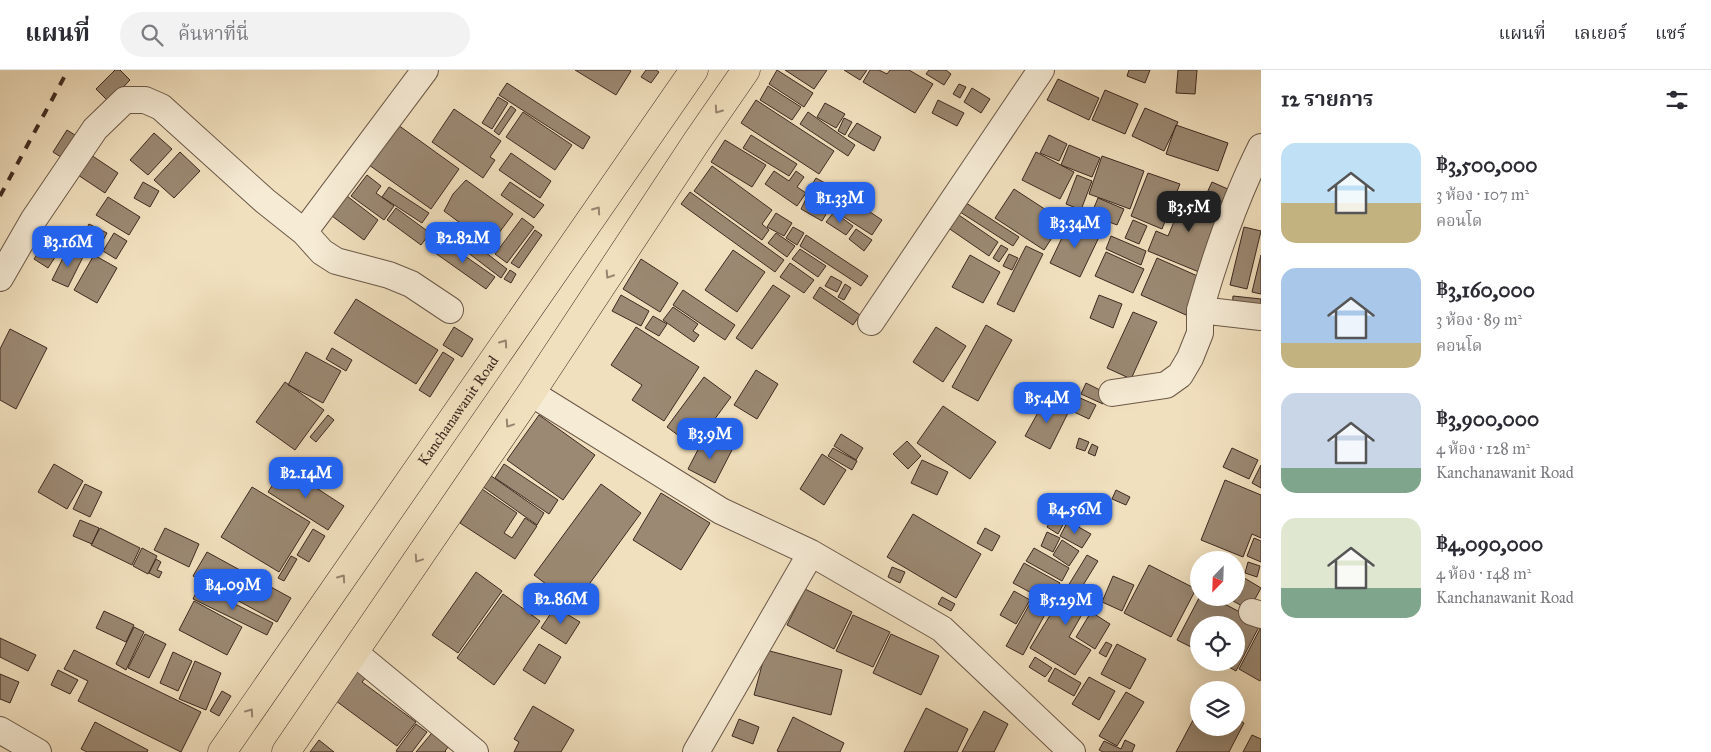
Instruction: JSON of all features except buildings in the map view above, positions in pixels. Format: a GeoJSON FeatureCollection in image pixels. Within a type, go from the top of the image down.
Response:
{"type":"FeatureCollection","features":[{"type":"Feature","properties":{"kind":"highway","name":"Kanchanawanit Road"},"geometry":{"type":"LineString","coordinates":[[222,752],[694,70]]}},
{"type":"Feature","properties":{"kind":"highway"},"geometry":{"type":"LineString","coordinates":[[286,752],[531,393],[746,70]]}},
{"type":"Feature","properties":{"kind":"street"},"geometry":{"type":"LineString","coordinates":[[304,232],[425,70]]}},
{"type":"Feature","properties":{"kind":"street"},"geometry":{"type":"LineString","coordinates":[[871,322],[1041,70]]}},
{"type":"Feature","properties":{"kind":"street"},"geometry":{"type":"LineString","coordinates":[[0,278],[34,220],[95,129],[124,100],[145,100],[161,107],[265,201],[304,232],[322,252],[336,261],[388,275],[411,284],[450,310]]}},
{"type":"Feature","properties":{"kind":"street"},"geometry":{"type":"LineString","coordinates":[[1112,393],[1166,385],[1180,375],[1190,358],[1200,333],[1200,310],[1217,252],[1261,146]]}},
{"type":"Feature","properties":{"kind":"street"},"geometry":{"type":"LineString","coordinates":[[1200,310],[1261,317]]}},
{"type":"Feature","properties":{"kind":"street"},"geometry":{"type":"LineString","coordinates":[[531,393],[721,511],[811,553],[942,629],[1072,752]]}},
{"type":"Feature","properties":{"kind":"street"},"geometry":{"type":"LineString","coordinates":[[696,752],[811,553]]}},
{"type":"Feature","properties":{"kind":"street"},"geometry":{"type":"LineString","coordinates":[[354,652],[475,752]]}},
{"type":"Feature","properties":{"kind":"street"},"geometry":{"type":"LineString","coordinates":[[0,730],[38,752]]}},
{"type":"Feature","properties":{"kind":"railway"},"geometry":{"type":"LineString","coordinates":[[0,196],[68,70]]}}]}
